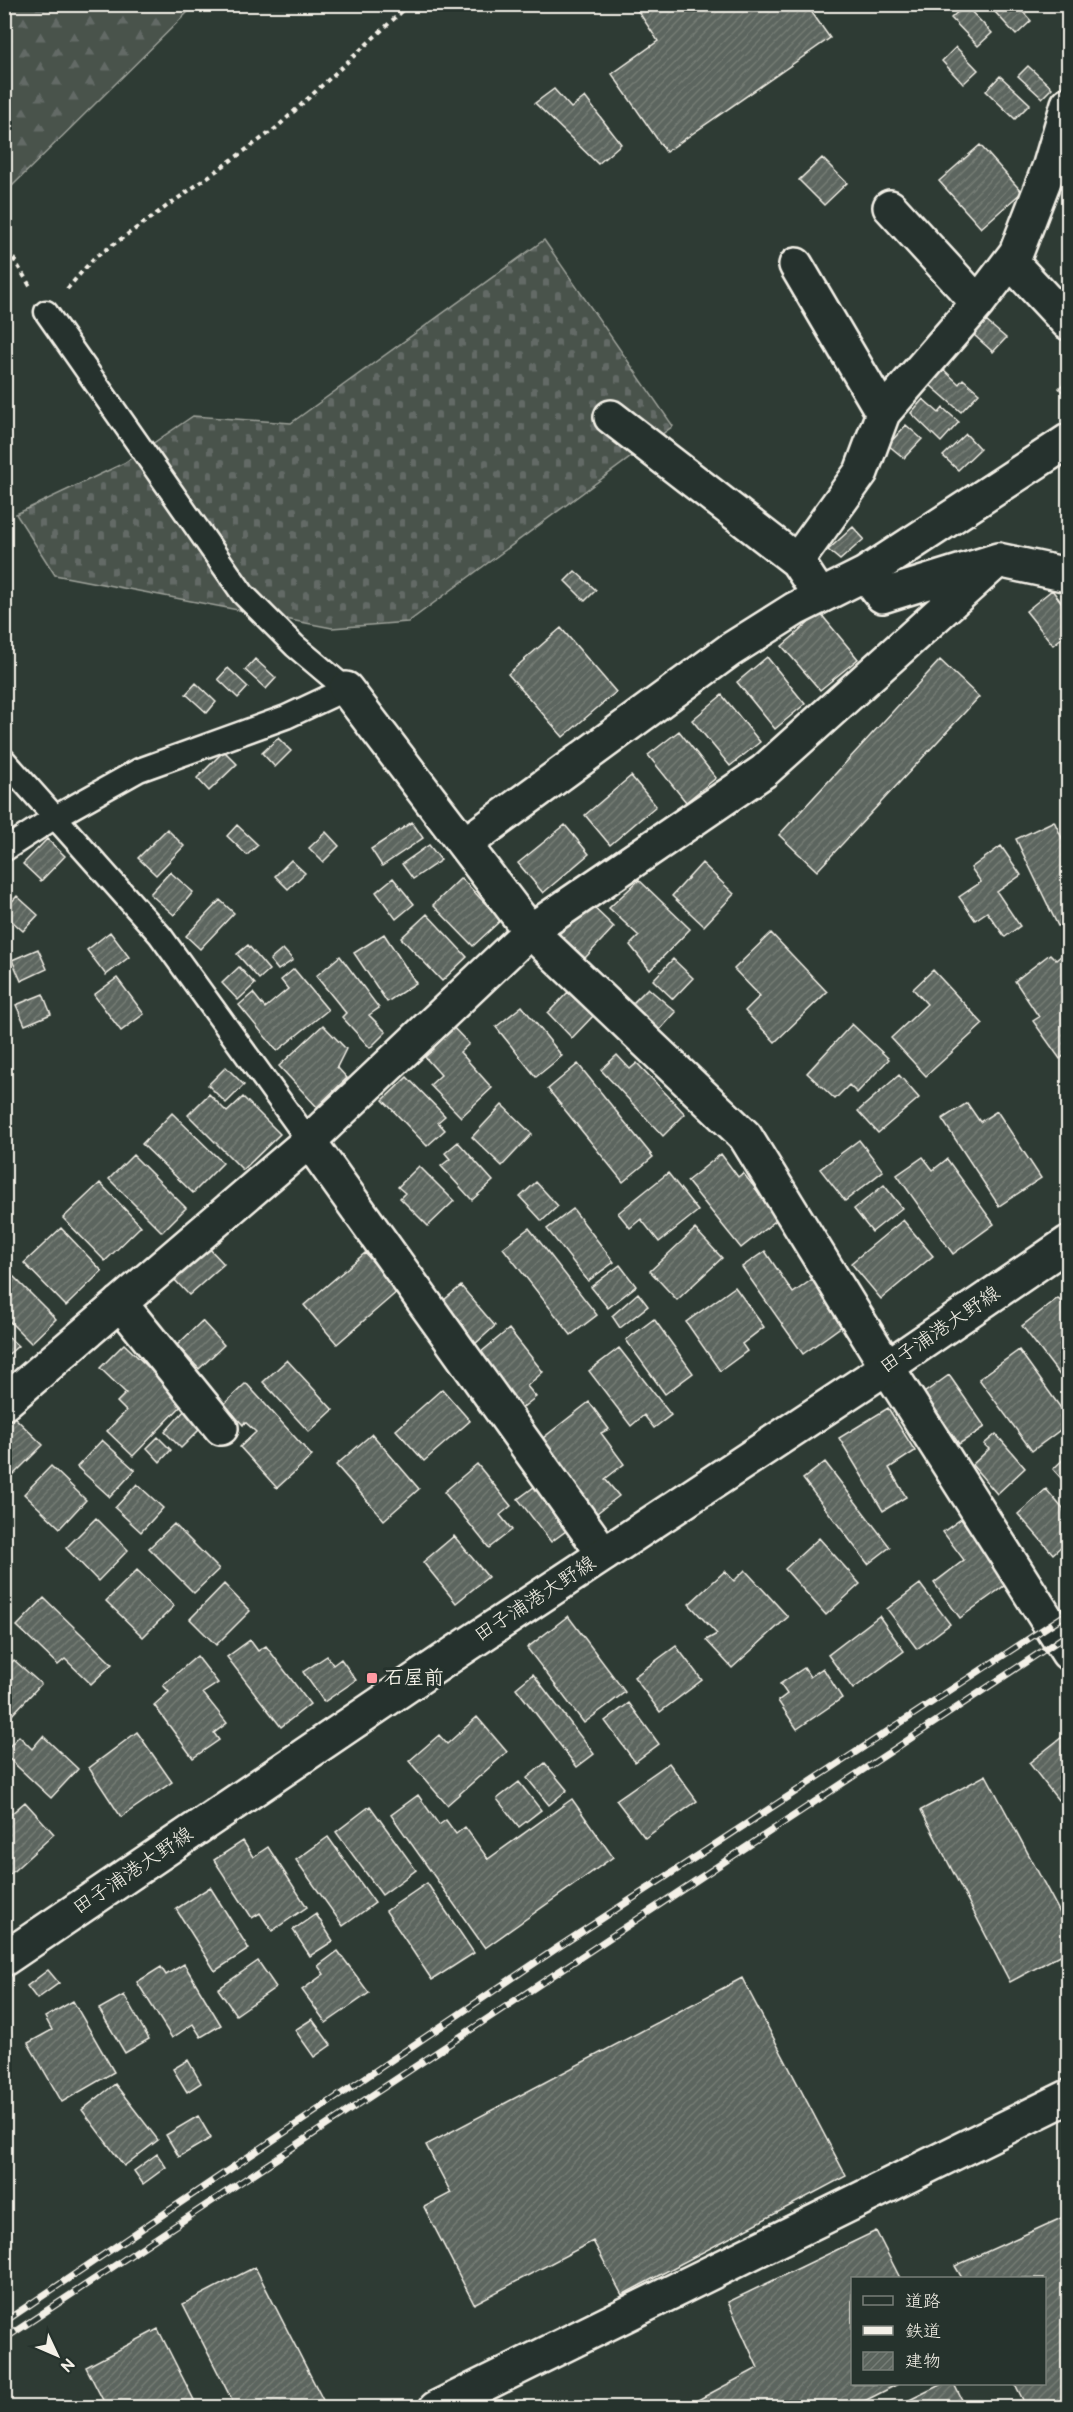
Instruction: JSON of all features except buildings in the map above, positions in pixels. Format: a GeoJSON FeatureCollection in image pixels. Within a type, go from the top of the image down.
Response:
{"type":"FeatureCollection","features":[{"type":"Feature","properties":{"kind":"street"},"geometry":{"type":"LineString","coordinates":[[797,561],[861,472],[883,413],[978,303],[1016,254],[1050,165],[1068,104]]}},
{"type":"Feature","properties":{"kind":"street"},"geometry":{"type":"LineString","coordinates":[[890,207],[978,303]]}},
{"type":"Feature","properties":{"kind":"street"},"geometry":{"type":"LineString","coordinates":[[1010,261],[1057,290],[1068,323]]}},
{"type":"Feature","properties":{"kind":"street"},"geometry":{"type":"LineString","coordinates":[[796,265],[883,413]]}},
{"type":"Feature","properties":{"kind":"street"},"geometry":{"type":"LineString","coordinates":[[611,417],[797,561],[820,596]]}},
{"type":"Feature","properties":{"kind":"street"},"geometry":{"type":"LineString","coordinates":[[465,844],[730,650],[795,609],[865,574],[1068,441]]}},
{"type":"Feature","properties":{"kind":"street"},"geometry":{"type":"LineString","coordinates":[[865,574],[882,596],[998,560],[1068,575]]}},
{"type":"Feature","properties":{"kind":"street"},"geometry":{"type":"LineString","coordinates":[[4,1403],[309,1141],[530,931],[764,771],[998,560]]}},
{"type":"Feature","properties":{"kind":"street"},"geometry":{"type":"LineString","coordinates":[[346,689],[530,931],[745,1136],[887,1367],[1068,1653]]}},
{"type":"Feature","properties":{"kind":"street"},"geometry":{"type":"LineString","coordinates":[[309,1141],[604,1554]]}},
{"type":"Feature","properties":{"kind":"street","name":"田子浦港大野線"},"geometry":{"type":"LineString","coordinates":[[4,1959],[458,1651],[887,1367],[1068,1243]]}},
{"type":"Feature","properties":{"kind":"street"},"geometry":{"type":"LineString","coordinates":[[120,1304],[221,1428]]}},
{"type":"Feature","properties":{"kind":"street"},"geometry":{"type":"LineString","coordinates":[[436,2408],[1068,2097]]}},
{"type":"Feature","properties":{"kind":"lane"},"geometry":{"type":"LineString","coordinates":[[4,850],[55,817],[139,770],[286,717],[346,689],[295,646],[243,594],[46,312]]}},
{"type":"Feature","properties":{"kind":"lane"},"geometry":{"type":"LineString","coordinates":[[4,759],[160,935],[309,1141]]}},
{"type":"Feature","properties":{"kind":"path"},"geometry":{"type":"LineString","coordinates":[[4,243],[46,312],[93,259],[275,129],[410,4]]}},
{"type":"Feature","properties":{"kind":"green space"},"geometry":{"type":"Polygon","coordinates":[[[5,4],[195,4],[195,5],[5,193],[5,4]]]}},
{"type":"Feature","properties":{"kind":"green space"},"geometry":{"type":"Polygon","coordinates":[[[544,240],[673,426],[408,622],[332,628],[55,575],[16,514],[124,463],[193,416],[291,423],[544,240]]]}},
{"type":"Feature","properties":{"kind":"railway"},"geometry":{"type":"LineString","coordinates":[[4,2322],[557,1948],[1068,1613]]}},
{"type":"Feature","properties":{"kind":"railway"},"geometry":{"type":"LineString","coordinates":[[4,2339],[1068,1634]]}},
{"type":"Feature","properties":{"kind":"place","name":"石屋前"},"geometry":{"type":"Point","coordinates":[372,1678]}}]}
